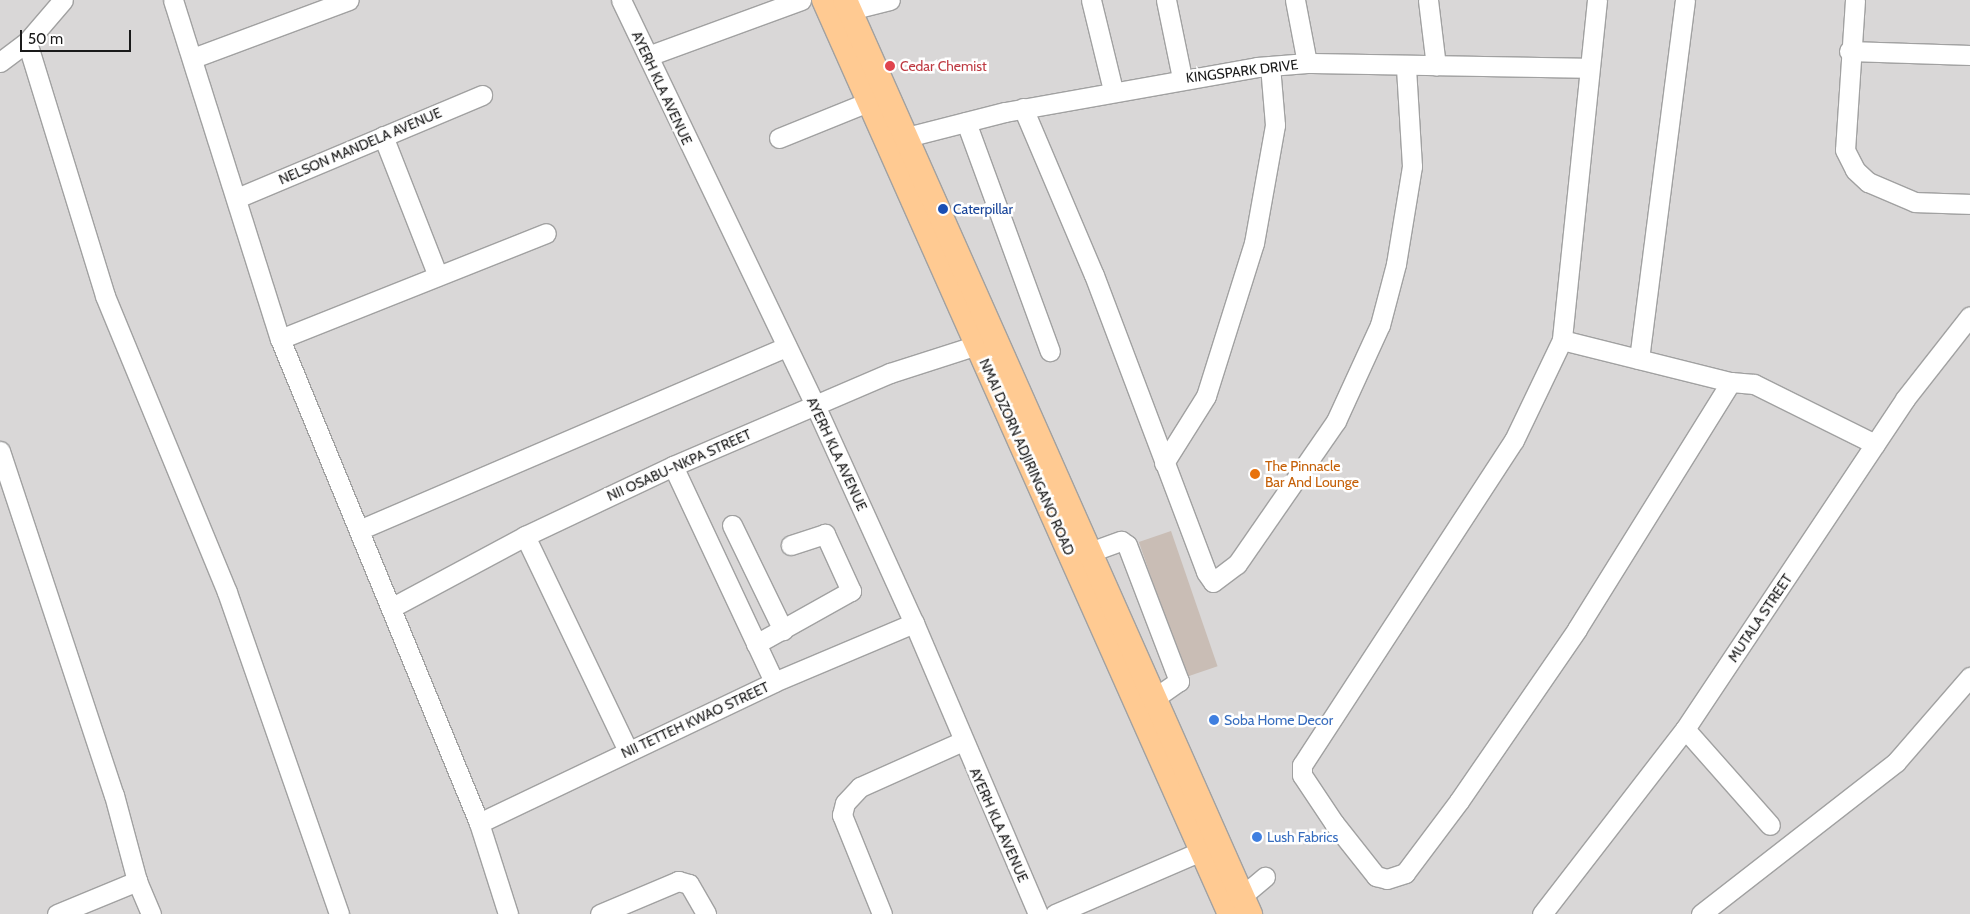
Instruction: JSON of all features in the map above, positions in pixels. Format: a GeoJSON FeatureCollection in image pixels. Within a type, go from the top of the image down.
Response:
{"type":"FeatureCollection","features":[{"type":"Feature","properties":{"kind":"main road","name":"NMAI DZORN ADJIRINGANO ROAD"},"geometry":{"type":"LineString","coordinates":[[824,0],[977,345],[1157,725],[1241,908]]}},
{"type":"Feature","properties":{"kind":"main road","name":"NMAI DZORN ADJIRINGANO ROAD"},"geometry":{"type":"LineString","coordinates":[[847,5],[903,138],[1155,698],[1157,725],[1201,850],[1241,908]]}},
{"type":"Feature","properties":{"kind":"street"},"geometry":{"type":"LineString","coordinates":[[0,62],[27,42],[63,0]]}},
{"type":"Feature","properties":{"kind":"street"},"geometry":{"type":"LineString","coordinates":[[173,0],[237,198],[252,257],[280,339],[479,823],[508,914]]}},
{"type":"Feature","properties":{"kind":"street"},"geometry":{"type":"LineString","coordinates":[[193,58],[349,0]]}},
{"type":"Feature","properties":{"kind":"street","name":"AYERH KLA AVENUE"},"geometry":{"type":"LineString","coordinates":[[620,0],[815,405],[914,623],[1038,914]]}},
{"type":"Feature","properties":{"kind":"street"},"geometry":{"type":"LineString","coordinates":[[648,56],[801,0]]}},
{"type":"Feature","properties":{"kind":"street"},"geometry":{"type":"LineString","coordinates":[[847,5],[890,0]]}},
{"type":"Feature","properties":{"kind":"street"},"geometry":{"type":"LineString","coordinates":[[1091,0],[1113,90]]}},
{"type":"Feature","properties":{"kind":"street"},"geometry":{"type":"LineString","coordinates":[[1166,0],[1182,78]]}},
{"type":"Feature","properties":{"kind":"street"},"geometry":{"type":"LineString","coordinates":[[1295,0],[1308,63]]}},
{"type":"Feature","properties":{"kind":"street"},"geometry":{"type":"LineString","coordinates":[[1428,0],[1436,66]]}},
{"type":"Feature","properties":{"kind":"street"},"geometry":{"type":"LineString","coordinates":[[1597,0],[1588,68],[1562,340],[1514,440],[1302,765],[1302,774],[1329,815],[1376,876],[1387,880],[1405,873],[1459,801],[1577,629],[1731,382]]}},
{"type":"Feature","properties":{"kind":"street"},"geometry":{"type":"LineString","coordinates":[[1639,359],[1685,0]]}},
{"type":"Feature","properties":{"kind":"street"},"geometry":{"type":"LineString","coordinates":[[1855,0],[1849,51],[1845,150],[1855,170],[1868,182],[1915,202],[1970,204]]}},
{"type":"Feature","properties":{"kind":"street"},"geometry":{"type":"LineString","coordinates":[[27,42],[105,296],[226,592],[338,914]]}},
{"type":"Feature","properties":{"kind":"street"},"geometry":{"type":"LineString","coordinates":[[1849,51],[1970,56]]}},
{"type":"Feature","properties":{"kind":"street","name":"KINGSPARK DRIVE"},"geometry":{"type":"LineString","coordinates":[[903,138],[1023,108],[1113,90],[1270,66],[1308,63],[1406,67],[1588,68]]}},
{"type":"Feature","properties":{"kind":"street"},"geometry":{"type":"LineString","coordinates":[[1164,463],[1206,396],[1254,244],[1275,125],[1270,66]]}},
{"type":"Feature","properties":{"kind":"street"},"geometry":{"type":"LineString","coordinates":[[1023,108],[1094,275],[1209,580],[1220,580],[1237,564],[1336,421],[1380,325],[1396,264],[1412,166],[1406,67]]}},
{"type":"Feature","properties":{"kind":"street","name":"NELSON MANDELA AVENUE"},"geometry":{"type":"LineString","coordinates":[[237,198],[482,95]]}},
{"type":"Feature","properties":{"kind":"street"},"geometry":{"type":"LineString","coordinates":[[779,138],[868,102]]}},
{"type":"Feature","properties":{"kind":"street"},"geometry":{"type":"LineString","coordinates":[[966,122],[1050,350]]}},
{"type":"Feature","properties":{"kind":"street"},"geometry":{"type":"LineString","coordinates":[[383,136],[438,276]]}},
{"type":"Feature","properties":{"kind":"street"},"geometry":{"type":"LineString","coordinates":[[280,339],[546,233]]}},
{"type":"Feature","properties":{"kind":"street","name":"MUTALA STREET"},"geometry":{"type":"LineString","coordinates":[[1542,914],[1685,729],[1875,444],[1970,316]]}},
{"type":"Feature","properties":{"kind":"street"},"geometry":{"type":"LineString","coordinates":[[1562,340],[1731,382],[1754,384],[1875,444]]}},
{"type":"Feature","properties":{"kind":"street","name":"NII OSABU-NKPA STREET"},"geometry":{"type":"LineString","coordinates":[[391,608],[525,536],[673,466],[890,373],[977,345]]}},
{"type":"Feature","properties":{"kind":"street"},"geometry":{"type":"LineString","coordinates":[[359,530],[787,347]]}},
{"type":"Feature","properties":{"kind":"street"},"geometry":{"type":"LineString","coordinates":[[0,450],[114,795],[137,881],[152,914]]}},
{"type":"Feature","properties":{"kind":"street"},"geometry":{"type":"LineString","coordinates":[[673,466],[774,682]]}},
{"type":"Feature","properties":{"kind":"street"},"geometry":{"type":"LineString","coordinates":[[732,525],[783,630]]}},
{"type":"Feature","properties":{"kind":"street"},"geometry":{"type":"LineString","coordinates":[[756,644],[851,591],[825,534],[791,545]]}},
{"type":"Feature","properties":{"kind":"street"},"geometry":{"type":"LineString","coordinates":[[525,536],[628,751]]}},
{"type":"Feature","properties":{"kind":"street"},"geometry":{"type":"LineString","coordinates":[[1090,552],[1121,541],[1127,545],[1179,681],[1155,698]]}},
{"type":"Feature","properties":{"kind":"street","name":"NII TETTEH KWAO STREET"},"geometry":{"type":"LineString","coordinates":[[479,823],[774,682],[914,623]]}},
{"type":"Feature","properties":{"kind":"street"},"geometry":{"type":"LineString","coordinates":[[1701,914],[1896,762],[1970,677]]}},
{"type":"Feature","properties":{"kind":"street"},"geometry":{"type":"LineString","coordinates":[[1685,729],[1770,824]]}},
{"type":"Feature","properties":{"kind":"street"},"geometry":{"type":"LineString","coordinates":[[882,914],[842,815],[844,803],[860,787],[963,741]]}},
{"type":"Feature","properties":{"kind":"street"},"geometry":{"type":"LineString","coordinates":[[1055,914],[1201,850]]}},
{"type":"Feature","properties":{"kind":"street"},"geometry":{"type":"LineString","coordinates":[[1241,908],[1266,877]]}},
{"type":"Feature","properties":{"kind":"street"},"geometry":{"type":"LineString","coordinates":[[57,914],[137,881]]}},
{"type":"Feature","properties":{"kind":"street"},"geometry":{"type":"LineString","coordinates":[[600,914],[682,881],[689,884],[706,914]]}},
{"type":"Feature","properties":{"kind":"shaded area"},"geometry":{"type":"Polygon","coordinates":[[[0,0],[1970,0],[1970,914],[0,914],[0,0]]]}},
{"type":"Feature","properties":{"kind":"building"},"geometry":{"type":"Polygon","coordinates":[[[1171,531],[1218,666],[1185,677],[1139,542],[1171,531]]]}},
{"type":"Feature","properties":{"kind":"place","name":"Cedar Chemist"},"geometry":{"type":"Point","coordinates":[890,66]}},
{"type":"Feature","properties":{"kind":"place","name":"Caterpillar"},"geometry":{"type":"Point","coordinates":[943,209]}},
{"type":"Feature","properties":{"kind":"place","name":"The Pinnacle Bar And Lounge"},"geometry":{"type":"Point","coordinates":[1255,474]}},
{"type":"Feature","properties":{"kind":"place","name":"Soba Home Decor"},"geometry":{"type":"Point","coordinates":[1214,720]}},
{"type":"Feature","properties":{"kind":"place","name":"Lush Fabrics"},"geometry":{"type":"Point","coordinates":[1257,837]}}]}
